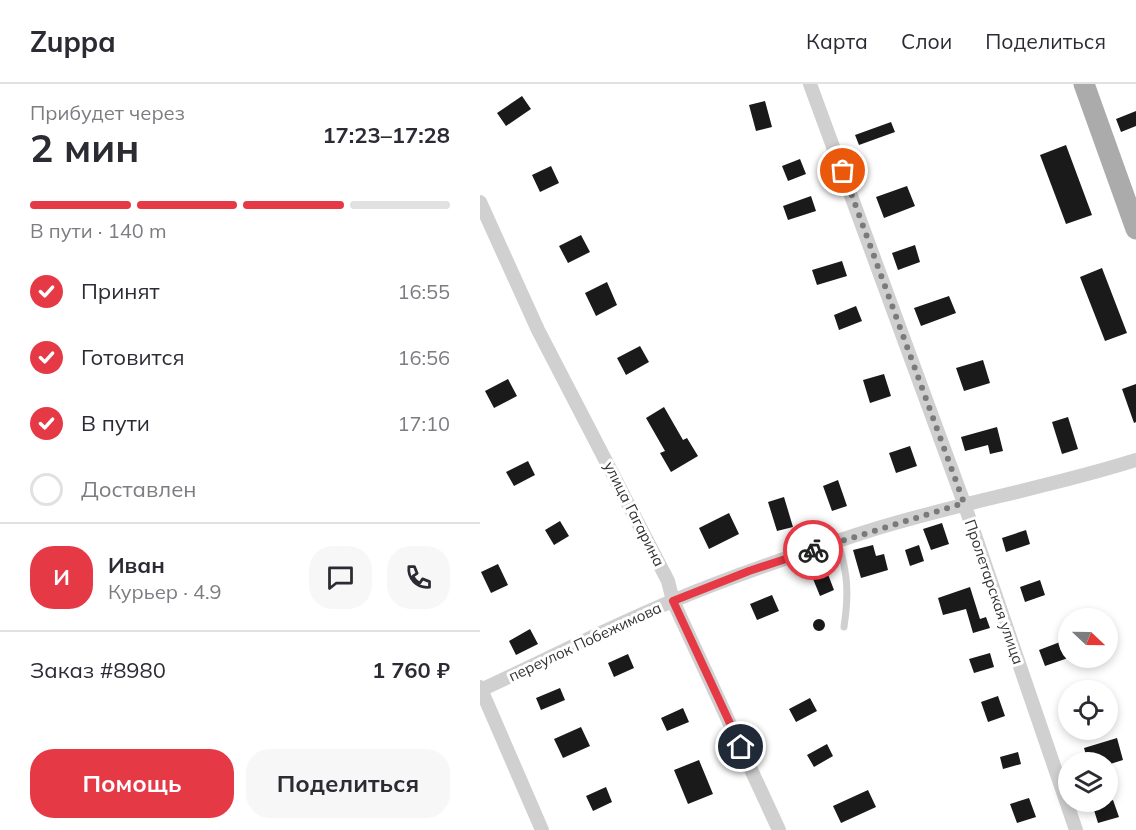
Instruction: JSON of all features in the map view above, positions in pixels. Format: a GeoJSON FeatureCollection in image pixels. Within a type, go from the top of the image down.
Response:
{"type":"FeatureCollection","features":[{"type":"Feature","properties":{"kind":"main road"},"geometry":{"type":"LineString","coordinates":[[1084,84],[1136,229]]}},
{"type":"Feature","properties":{"kind":"street","name":"Пролетарская улица"},"geometry":{"type":"LineString","coordinates":[[810,84],[964,503],[1076,830]]}},
{"type":"Feature","properties":{"kind":"street","name":"улица Гагарина"},"geometry":{"type":"LineString","coordinates":[[480,202],[538,330],[668,581],[673,601],[779,830]]}},
{"type":"Feature","properties":{"kind":"street","name":"переулок Побежимова"},"geometry":{"type":"LineString","coordinates":[[480,689],[673,601],[749,571],[964,503],[1093,474],[1136,460]]}},
{"type":"Feature","properties":{"kind":"street"},"geometry":{"type":"LineString","coordinates":[[480,689],[542,830]]}},
{"type":"Feature","properties":{"kind":"lane"},"geometry":{"type":"LineString","coordinates":[[838,542],[848,572],[848,604],[844,627]]}},
{"type":"Feature","properties":{"kind":"building"},"geometry":{"type":"Polygon","coordinates":[[[522,96],[531,109],[506,126],[497,113],[522,96]]]}},
{"type":"Feature","properties":{"kind":"building"},"geometry":{"type":"Polygon","coordinates":[[[765,101],[772,127],[756,131],[749,105],[765,101]]]}},
{"type":"Feature","properties":{"kind":"building"},"geometry":{"type":"Polygon","coordinates":[[[1136,111],[1136,126],[1121,132],[1116,119],[1136,111]]]}},
{"type":"Feature","properties":{"kind":"building"},"geometry":{"type":"Polygon","coordinates":[[[891,122],[895,132],[859,145],[855,135],[891,122]]]}},
{"type":"Feature","properties":{"kind":"building"},"geometry":{"type":"Polygon","coordinates":[[[1066,145],[1092,215],[1066,224],[1040,155],[1066,145]]]}},
{"type":"Feature","properties":{"kind":"building"},"geometry":{"type":"Polygon","coordinates":[[[800,159],[806,174],[788,181],[782,166],[800,159]]]}},
{"type":"Feature","properties":{"kind":"building"},"geometry":{"type":"Polygon","coordinates":[[[551,166],[559,183],[540,192],[532,175],[551,166]]]}},
{"type":"Feature","properties":{"kind":"building"},"geometry":{"type":"Polygon","coordinates":[[[907,186],[915,206],[884,218],[876,197],[907,186]]]}},
{"type":"Feature","properties":{"kind":"building"},"geometry":{"type":"Polygon","coordinates":[[[811,196],[816,211],[788,220],[783,206],[811,196]]]}},
{"type":"Feature","properties":{"kind":"building"},"geometry":{"type":"Polygon","coordinates":[[[581,235],[590,252],[568,263],[559,246],[581,235]]]}},
{"type":"Feature","properties":{"kind":"building"},"geometry":{"type":"Polygon","coordinates":[[[915,245],[920,262],[898,270],[892,253],[915,245]]]}},
{"type":"Feature","properties":{"kind":"building"},"geometry":{"type":"Polygon","coordinates":[[[842,261],[847,276],[817,285],[812,270],[842,261]]]}},
{"type":"Feature","properties":{"kind":"building"},"geometry":{"type":"Polygon","coordinates":[[[1102,268],[1127,333],[1105,341],[1080,277],[1102,268]]]}},
{"type":"Feature","properties":{"kind":"building"},"geometry":{"type":"Polygon","coordinates":[[[607,282],[617,305],[596,316],[585,293],[607,282]]]}},
{"type":"Feature","properties":{"kind":"building"},"geometry":{"type":"Polygon","coordinates":[[[949,296],[956,313],[921,326],[914,308],[949,296]]]}},
{"type":"Feature","properties":{"kind":"building"},"geometry":{"type":"Polygon","coordinates":[[[856,306],[862,321],[839,330],[834,315],[856,306]]]}},
{"type":"Feature","properties":{"kind":"building"},"geometry":{"type":"Polygon","coordinates":[[[640,346],[649,362],[626,375],[617,358],[640,346]]]}},
{"type":"Feature","properties":{"kind":"building"},"geometry":{"type":"Polygon","coordinates":[[[983,360],[990,383],[964,391],[956,368],[983,360]]]}},
{"type":"Feature","properties":{"kind":"building"},"geometry":{"type":"Polygon","coordinates":[[[884,374],[891,396],[870,403],[863,380],[884,374]]]}},
{"type":"Feature","properties":{"kind":"building"},"geometry":{"type":"Polygon","coordinates":[[[508,379],[517,396],[494,408],[485,391],[508,379]]]}},
{"type":"Feature","properties":{"kind":"building"},"geometry":{"type":"Polygon","coordinates":[[[1136,384],[1136,422],[1134,423],[1122,389],[1136,384]]]}},
{"type":"Feature","properties":{"kind":"building"},"geometry":{"type":"Polygon","coordinates":[[[664,407],[683,440],[687,438],[698,456],[671,472],[660,453],[665,451],[646,418],[664,407]]]}},
{"type":"Feature","properties":{"kind":"building"},"geometry":{"type":"Polygon","coordinates":[[[1068,417],[1078,449],[1062,454],[1052,422],[1068,417]]]}},
{"type":"Feature","properties":{"kind":"building"},"geometry":{"type":"Polygon","coordinates":[[[997,427],[1003,451],[990,454],[988,445],[965,451],[961,437],[997,427]]]}},
{"type":"Feature","properties":{"kind":"building"},"geometry":{"type":"Polygon","coordinates":[[[910,446],[917,466],[896,473],[889,453],[910,446]]]}},
{"type":"Feature","properties":{"kind":"building"},"geometry":{"type":"Polygon","coordinates":[[[528,461],[535,475],[514,486],[506,472],[528,461]]]}},
{"type":"Feature","properties":{"kind":"building"},"geometry":{"type":"Polygon","coordinates":[[[838,480],[847,506],[832,511],[823,486],[838,480]]]}},
{"type":"Feature","properties":{"kind":"building"},"geometry":{"type":"Polygon","coordinates":[[[784,497],[793,527],[777,531],[768,502],[784,497]]]}},
{"type":"Feature","properties":{"kind":"building"},"geometry":{"type":"Polygon","coordinates":[[[729,513],[739,534],[709,549],[699,528],[729,513]]]}},
{"type":"Feature","properties":{"kind":"building"},"geometry":{"type":"Polygon","coordinates":[[[560,521],[569,536],[554,545],[545,530],[560,521]]]}},
{"type":"Feature","properties":{"kind":"building"},"geometry":{"type":"Polygon","coordinates":[[[942,523],[949,544],[931,550],[923,529],[942,523]]]}},
{"type":"Feature","properties":{"kind":"building"},"geometry":{"type":"Polygon","coordinates":[[[1026,530],[1030,544],[1006,552],[1002,538],[1026,530]]]}},
{"type":"Feature","properties":{"kind":"building"},"geometry":{"type":"Polygon","coordinates":[[[873,545],[876,556],[884,554],[888,570],[861,578],[853,550],[873,545]]]}},
{"type":"Feature","properties":{"kind":"building"},"geometry":{"type":"Polygon","coordinates":[[[919,545],[924,561],[910,566],[905,550],[919,545]]]}},
{"type":"Feature","properties":{"kind":"building"},"geometry":{"type":"Polygon","coordinates":[[[498,564],[508,585],[491,593],[481,572],[498,564]]]}},
{"type":"Feature","properties":{"kind":"building"},"geometry":{"type":"Polygon","coordinates":[[[826,569],[834,590],[820,596],[811,574],[826,569]]]}},
{"type":"Feature","properties":{"kind":"building"},"geometry":{"type":"Polygon","coordinates":[[[1040,580],[1045,595],[1025,602],[1020,587],[1040,580]]]}},
{"type":"Feature","properties":{"kind":"building"},"geometry":{"type":"Polygon","coordinates":[[[970,587],[980,619],[986,617],[990,628],[973,633],[966,609],[943,615],[938,598],[970,587]]]}},
{"type":"Feature","properties":{"kind":"building"},"geometry":{"type":"Polygon","coordinates":[[[772,595],[779,611],[757,620],[750,604],[772,595]]]}},
{"type":"Feature","properties":{"kind":"building"},"geometry":{"type":"Polygon","coordinates":[[[821,619],[825,625],[821,631],[817,631],[813,623],[821,619]]]}},
{"type":"Feature","properties":{"kind":"building"},"geometry":{"type":"Polygon","coordinates":[[[530,629],[538,644],[516,655],[509,641],[530,629]]]}},
{"type":"Feature","properties":{"kind":"building"},"geometry":{"type":"Polygon","coordinates":[[[1058,643],[1058,661],[1045,666],[1039,650],[1058,643]]]}},
{"type":"Feature","properties":{"kind":"building"},"geometry":{"type":"Polygon","coordinates":[[[990,653],[994,667],[974,673],[969,659],[990,653]]]}},
{"type":"Feature","properties":{"kind":"building"},"geometry":{"type":"Polygon","coordinates":[[[628,654],[634,668],[614,677],[608,663],[628,654]]]}},
{"type":"Feature","properties":{"kind":"building"},"geometry":{"type":"Polygon","coordinates":[[[560,688],[565,700],[541,710],[536,698],[560,688]]]}},
{"type":"Feature","properties":{"kind":"building"},"geometry":{"type":"Polygon","coordinates":[[[998,696],[1005,716],[988,722],[981,702],[998,696]]]}},
{"type":"Feature","properties":{"kind":"building"},"geometry":{"type":"Polygon","coordinates":[[[810,698],[817,711],[796,722],[789,709],[810,698]]]}},
{"type":"Feature","properties":{"kind":"building"},"geometry":{"type":"Polygon","coordinates":[[[683,708],[689,722],[667,731],[661,718],[683,708]]]}},
{"type":"Feature","properties":{"kind":"building"},"geometry":{"type":"Polygon","coordinates":[[[581,727],[590,746],[563,758],[554,739],[581,727]]]}},
{"type":"Feature","properties":{"kind":"building"},"geometry":{"type":"Polygon","coordinates":[[[1118,740],[1123,760],[1118,762],[1118,752],[1085,752],[1084,748],[1118,740]]]}},
{"type":"Feature","properties":{"kind":"building"},"geometry":{"type":"Polygon","coordinates":[[[827,744],[833,756],[814,767],[807,755],[827,744]]]}},
{"type":"Feature","properties":{"kind":"building"},"geometry":{"type":"Polygon","coordinates":[[[1018,752],[1021,764],[1003,769],[1000,757],[1018,752]]]}},
{"type":"Feature","properties":{"kind":"building"},"geometry":{"type":"Polygon","coordinates":[[[699,760],[713,794],[688,804],[674,770],[699,760]]]}},
{"type":"Feature","properties":{"kind":"building"},"geometry":{"type":"Polygon","coordinates":[[[606,787],[612,802],[593,811],[586,796],[606,787]]]}},
{"type":"Feature","properties":{"kind":"building"},"geometry":{"type":"Polygon","coordinates":[[[868,790],[876,807],[841,823],[833,806],[868,790]]]}},
{"type":"Feature","properties":{"kind":"building"},"geometry":{"type":"Polygon","coordinates":[[[1029,798],[1036,817],[1017,823],[1010,804],[1029,798]]]}},
{"type":"Feature","properties":{"kind":"building"},"geometry":{"type":"Polygon","coordinates":[[[1095,812],[1117,812],[1119,817],[1098,823],[1095,812]]]}},
{"type":"Feature","properties":{"kind":"way so far"},"geometry":{"type":"LineString","coordinates":[[813,550],[964,503],[843,171]]}},
{"type":"Feature","properties":{"kind":"route"},"geometry":{"type":"LineString","coordinates":[[741,747],[673,601],[749,571],[813,550]]}}]}
